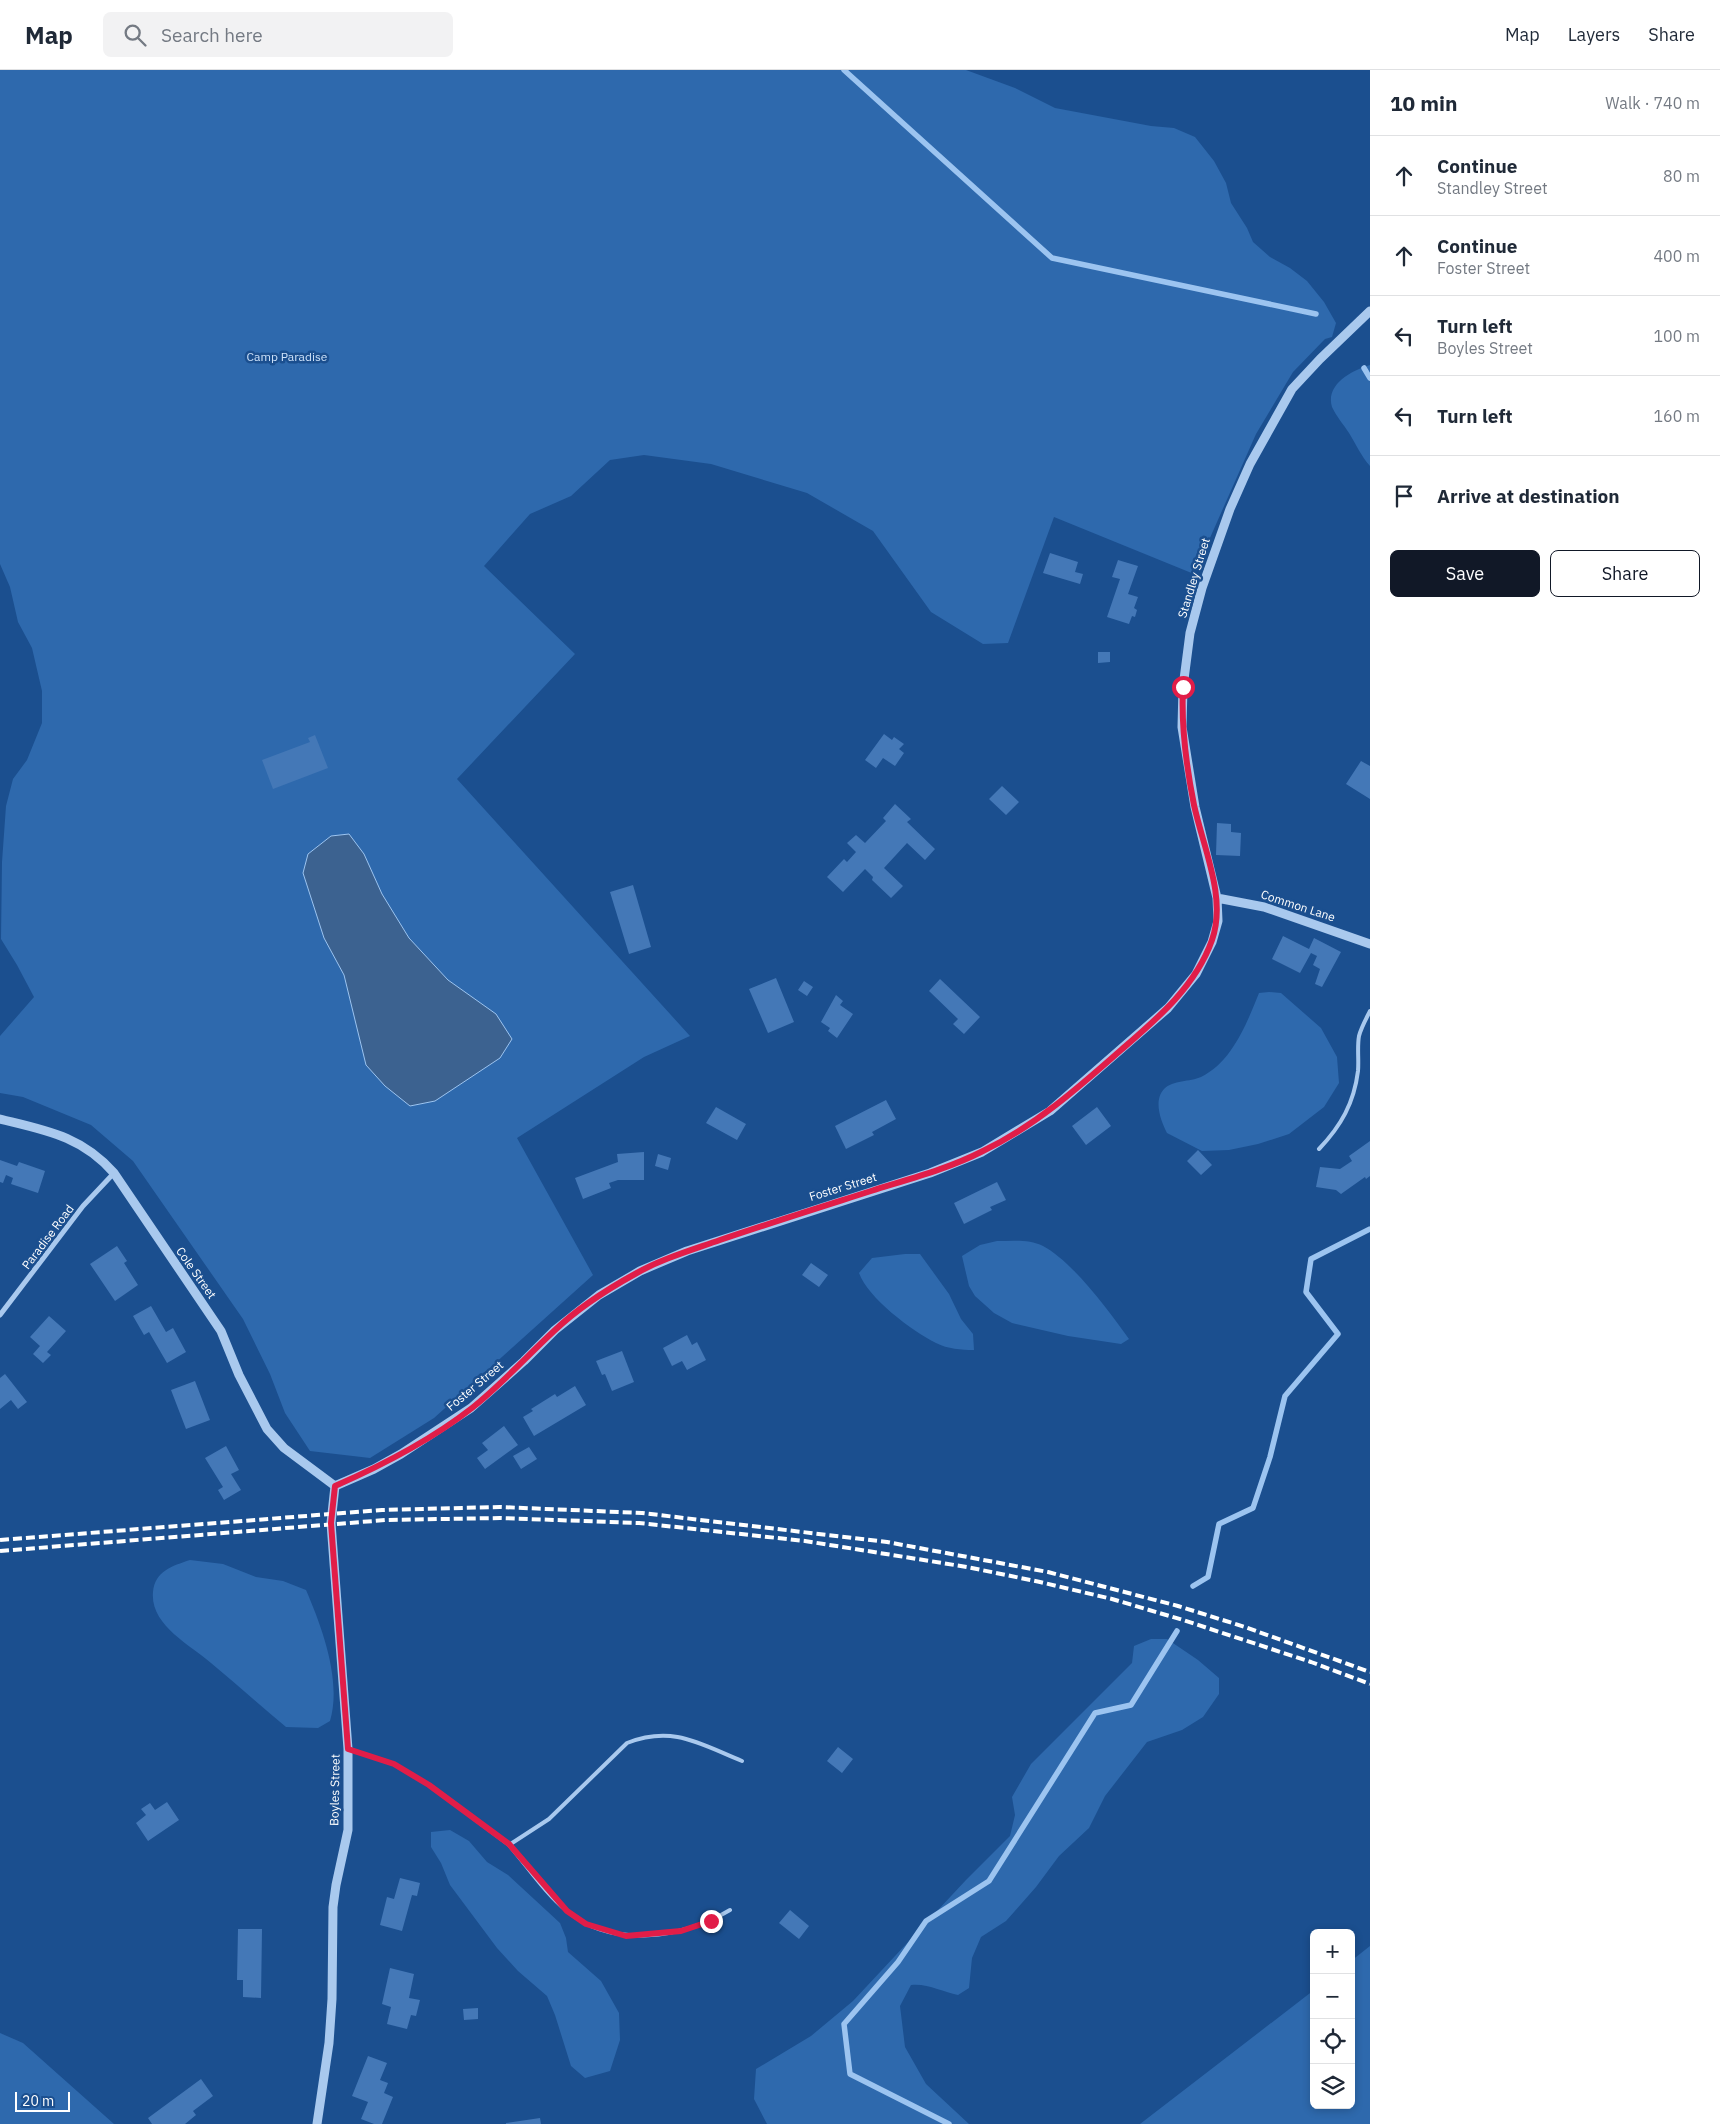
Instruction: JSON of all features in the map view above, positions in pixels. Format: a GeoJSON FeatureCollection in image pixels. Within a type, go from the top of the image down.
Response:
{"type":"FeatureCollection","features":[{"type":"Feature","properties":{"kind":"street","name":"Standley Street"},"geometry":{"type":"LineString","coordinates":[[1217,898],[1195,807],[1182,727],[1183,687],[1190,634],[1202,588],[1230,510],[1250,464],[1269,429],[1292,390],[1320,359],[1370,311]]}},
{"type":"Feature","properties":{"kind":"street","name":"Common Lane"},"geometry":{"type":"LineString","coordinates":[[1217,898],[1264,906],[1370,944]]}},
{"type":"Feature","properties":{"kind":"street","name":"Foster Street"},"geometry":{"type":"LineString","coordinates":[[335,1486],[394,1458],[471,1408],[524,1361],[555,1330],[599,1295],[640,1271],[705,1245],[930,1172],[982,1152],[1050,1111],[1168,1008],[1196,974],[1212,942],[1218,921],[1217,898]]}},
{"type":"Feature","properties":{"kind":"street","name":"Cole Street"},"geometry":{"type":"LineString","coordinates":[[0,1120],[37,1128],[77,1142],[101,1157],[114,1172],[221,1331],[239,1375],[267,1429],[284,1448],[335,1486]]}},
{"type":"Feature","properties":{"kind":"street","name":"Paradise Road"},"geometry":{"type":"LineString","coordinates":[[0,1315],[83,1206],[114,1172]]}},
{"type":"Feature","properties":{"kind":"street","name":"Boyles Street"},"geometry":{"type":"LineString","coordinates":[[317,2124],[329,2043],[332,1999],[333,1907],[348,1830],[348,1749],[331,1523],[335,1486]]}},
{"type":"Feature","properties":{"kind":"lane"},"geometry":{"type":"LineString","coordinates":[[1320,1149],[1346,1115],[1353,1099],[1358,1069],[1359,1035],[1370,1011]]}},
{"type":"Feature","properties":{"kind":"lane"},"geometry":{"type":"LineString","coordinates":[[509,1844],[548,1819],[627,1743],[643,1736],[665,1734],[687,1739],[742,1761]]}},
{"type":"Feature","properties":{"kind":"lane"},"geometry":{"type":"LineString","coordinates":[[348,1749],[394,1764],[429,1785],[509,1844],[567,1911],[586,1924],[626,1936],[681,1931],[711,1921],[730,1910]]}},
{"type":"Feature","properties":{"kind":"green space","name":"Camp Paradise"},"geometry":{"type":"Polygon","coordinates":[[[0,70],[966,70],[1015,88],[1055,108],[1151,126],[1174,128],[1195,137],[1214,161],[1226,183],[1231,203],[1247,228],[1253,242],[1270,257],[1290,268],[1307,281],[1324,302],[1336,323],[1332,337],[1325,339],[1293,372],[1256,434],[1194,574],[1054,517],[1008,643],[983,644],[931,612],[873,531],[807,493],[711,464],[644,455],[610,460],[571,496],[530,514],[484,566],[575,654],[457,779],[690,1036],[644,1057],[517,1138],[593,1275],[434,1418],[370,1458],[310,1451],[285,1413],[270,1374],[243,1319],[133,1161],[91,1125],[23,1097],[0,1093],[0,1036],[34,997],[1,939],[2,862],[6,806],[13,779],[27,760],[42,723],[42,691],[32,648],[18,622],[10,587],[0,564],[0,70]]]}},
{"type":"Feature","properties":{"kind":"green space"},"geometry":{"type":"Polygon","coordinates":[[[1370,365],[1370,466],[1332,407],[1331,399],[1336,385],[1342,379],[1356,370],[1370,365]]]}},
{"type":"Feature","properties":{"kind":"green space"},"geometry":{"type":"Polygon","coordinates":[[[1259,993],[1281,993],[1321,1028],[1337,1057],[1339,1083],[1324,1107],[1289,1134],[1258,1144],[1229,1150],[1202,1151],[1167,1133],[1159,1111],[1159,1099],[1164,1089],[1172,1084],[1197,1079],[1221,1062],[1230,1052],[1244,1029],[1259,993]]]}},
{"type":"Feature","properties":{"kind":"green space"},"geometry":{"type":"Polygon","coordinates":[[[997,1241],[1032,1242],[1054,1253],[1090,1288],[1129,1339],[1121,1344],[1068,1336],[1012,1323],[994,1313],[975,1296],[969,1286],[962,1256],[980,1245],[997,1241]]]}},
{"type":"Feature","properties":{"kind":"green space"},"geometry":{"type":"Polygon","coordinates":[[[920,1254],[949,1294],[961,1319],[973,1334],[974,1350],[950,1348],[926,1338],[892,1313],[871,1293],[859,1273],[872,1258],[920,1254]]]}},
{"type":"Feature","properties":{"kind":"green space"},"geometry":{"type":"Polygon","coordinates":[[[190,1560],[223,1564],[256,1577],[283,1581],[306,1590],[324,1637],[332,1672],[334,1689],[330,1721],[318,1728],[286,1727],[164,1624],[154,1604],[154,1585],[165,1570],[190,1560]]]}},
{"type":"Feature","properties":{"kind":"green space"},"geometry":{"type":"Polygon","coordinates":[[[1151,1639],[1167,1639],[1198,1660],[1219,1678],[1219,1694],[1203,1717],[1182,1730],[1147,1742],[1105,1796],[1089,1828],[1059,1856],[1036,1887],[1006,1921],[981,1937],[972,1958],[969,1988],[958,1995],[929,1986],[911,1985],[900,2006],[905,2047],[926,2084],[969,2124],[767,2124],[754,2099],[756,2069],[811,2036],[853,2001],[966,1880],[1010,1836],[1015,1815],[1012,1797],[1031,1764],[1132,1663],[1134,1646],[1151,1639]]]}},
{"type":"Feature","properties":{"kind":"green space"},"geometry":{"type":"Polygon","coordinates":[[[450,1830],[469,1841],[487,1862],[508,1875],[560,1923],[566,1938],[568,1952],[601,1981],[619,2013],[620,2040],[610,2071],[585,2078],[571,2066],[547,1996],[518,1971],[497,1948],[450,1885],[441,1863],[431,1847],[431,1832],[450,1830]]]}},
{"type":"Feature","properties":{"kind":"green space"},"geometry":{"type":"Polygon","coordinates":[[[1370,1946],[1370,2124],[1140,2124],[1310,1993],[1310,2109],[1355,2109],[1355,1958],[1370,1946]]]}},
{"type":"Feature","properties":{"kind":"green space"},"geometry":{"type":"Polygon","coordinates":[[[0,2033],[23,2043],[114,2124],[0,2124],[0,2033]]]}},
{"type":"Feature","properties":{"kind":"shaded area"},"geometry":{"type":"Polygon","coordinates":[[[349,834],[364,854],[382,894],[409,938],[448,980],[496,1014],[512,1039],[500,1058],[435,1101],[410,1106],[385,1086],[366,1065],[344,975],[324,938],[303,873],[308,854],[331,836],[349,834]]]}},
{"type":"Feature","properties":{"kind":"building"},"geometry":{"type":"Polygon","coordinates":[[[1050,553],[1078,562],[1075,572],[1083,574],[1080,584],[1043,573],[1050,553]]]}},
{"type":"Feature","properties":{"kind":"building"},"geometry":{"type":"Polygon","coordinates":[[[1118,560],[1138,566],[1128,594],[1138,597],[1134,608],[1137,610],[1135,617],[1132,616],[1129,624],[1107,617],[1120,579],[1112,577],[1118,560]]]}},
{"type":"Feature","properties":{"kind":"building"},"geometry":{"type":"Polygon","coordinates":[[[1098,652],[1110,652],[1110,662],[1098,663],[1098,652]]]}},
{"type":"Feature","properties":{"kind":"building"},"geometry":{"type":"Polygon","coordinates":[[[884,734],[892,740],[894,737],[904,744],[899,749],[904,753],[895,766],[883,758],[876,768],[865,760],[884,734]]]}},
{"type":"Feature","properties":{"kind":"building"},"geometry":{"type":"Polygon","coordinates":[[[315,735],[328,768],[273,789],[262,760],[310,742],[308,738],[315,735]]]}},
{"type":"Feature","properties":{"kind":"building"},"geometry":{"type":"Polygon","coordinates":[[[1361,761],[1370,766],[1370,799],[1346,784],[1361,761]]]}},
{"type":"Feature","properties":{"kind":"building"},"geometry":{"type":"Polygon","coordinates":[[[1002,786],[1019,802],[1006,815],[989,799],[1002,786]]]}},
{"type":"Feature","properties":{"kind":"building"},"geometry":{"type":"Polygon","coordinates":[[[895,804],[911,819],[907,822],[935,849],[925,860],[907,843],[884,868],[903,886],[891,898],[872,880],[873,877],[865,869],[843,892],[827,877],[844,859],[847,862],[856,852],[847,843],[856,835],[865,843],[886,821],[883,818],[895,804]]]}},
{"type":"Feature","properties":{"kind":"building"},"geometry":{"type":"Polygon","coordinates":[[[1217,823],[1231,824],[1231,832],[1241,833],[1240,856],[1216,855],[1217,823]]]}},
{"type":"Feature","properties":{"kind":"building"},"geometry":{"type":"Polygon","coordinates":[[[633,885],[651,947],[629,954],[610,892],[633,885]]]}},
{"type":"Feature","properties":{"kind":"building"},"geometry":{"type":"Polygon","coordinates":[[[1283,936],[1309,949],[1314,938],[1341,952],[1322,987],[1315,984],[1320,969],[1313,965],[1317,956],[1311,953],[1300,973],[1272,959],[1283,936]]]}},
{"type":"Feature","properties":{"kind":"building"},"geometry":{"type":"Polygon","coordinates":[[[776,978],[794,1022],[768,1033],[749,989],[776,978]]]}},
{"type":"Feature","properties":{"kind":"building"},"geometry":{"type":"Polygon","coordinates":[[[940,979],[980,1017],[964,1034],[953,1024],[958,1019],[929,991],[940,979]]]}},
{"type":"Feature","properties":{"kind":"building"},"geometry":{"type":"Polygon","coordinates":[[[804,981],[813,987],[807,996],[798,990],[804,981]]]}},
{"type":"Feature","properties":{"kind":"building"},"geometry":{"type":"Polygon","coordinates":[[[836,995],[843,1001],[840,1005],[853,1014],[837,1038],[828,1031],[830,1028],[821,1022],[836,995]]]}},
{"type":"Feature","properties":{"kind":"building"},"geometry":{"type":"Polygon","coordinates":[[[886,1100],[896,1119],[872,1132],[874,1135],[846,1149],[835,1126],[886,1100]]]}},
{"type":"Feature","properties":{"kind":"building"},"geometry":{"type":"Polygon","coordinates":[[[716,1107],[746,1124],[737,1140],[706,1123],[716,1107]]]}},
{"type":"Feature","properties":{"kind":"building"},"geometry":{"type":"Polygon","coordinates":[[[1097,1107],[1111,1126],[1086,1145],[1072,1126],[1097,1107]]]}},
{"type":"Feature","properties":{"kind":"building"},"geometry":{"type":"Polygon","coordinates":[[[1370,1141],[1370,1176],[1366,1179],[1365,1177],[1341,1194],[1336,1190],[1316,1187],[1320,1167],[1340,1169],[1352,1161],[1349,1156],[1370,1141]]]}},
{"type":"Feature","properties":{"kind":"building"},"geometry":{"type":"Polygon","coordinates":[[[1198,1150],[1212,1165],[1201,1175],[1187,1161],[1198,1150]]]}},
{"type":"Feature","properties":{"kind":"building"},"geometry":{"type":"Polygon","coordinates":[[[644,1152],[644,1180],[618,1180],[609,1183],[611,1188],[583,1199],[575,1178],[618,1162],[617,1154],[644,1152]]]}},
{"type":"Feature","properties":{"kind":"building"},"geometry":{"type":"Polygon","coordinates":[[[658,1154],[671,1158],[668,1170],[655,1166],[658,1154]]]}},
{"type":"Feature","properties":{"kind":"building"},"geometry":{"type":"Polygon","coordinates":[[[0,1160],[17,1166],[19,1162],[45,1171],[38,1193],[11,1184],[13,1178],[6,1175],[3,1183],[0,1182],[0,1160]]]}},
{"type":"Feature","properties":{"kind":"building"},"geometry":{"type":"Polygon","coordinates":[[[997,1182],[1006,1200],[990,1207],[992,1210],[964,1224],[954,1203],[997,1182]]]}},
{"type":"Feature","properties":{"kind":"building"},"geometry":{"type":"Polygon","coordinates":[[[117,1246],[127,1261],[124,1263],[138,1285],[115,1301],[90,1264],[117,1246]]]}},
{"type":"Feature","properties":{"kind":"building"},"geometry":{"type":"Polygon","coordinates":[[[811,1263],[828,1275],[819,1287],[802,1275],[811,1263]]]}},
{"type":"Feature","properties":{"kind":"building"},"geometry":{"type":"Polygon","coordinates":[[[151,1306],[166,1332],[173,1328],[186,1352],[167,1363],[149,1332],[144,1335],[133,1316],[151,1306]]]}},
{"type":"Feature","properties":{"kind":"building"},"geometry":{"type":"Polygon","coordinates":[[[49,1316],[66,1331],[47,1352],[51,1355],[43,1363],[33,1354],[40,1346],[30,1337],[49,1316]]]}},
{"type":"Feature","properties":{"kind":"building"},"geometry":{"type":"Polygon","coordinates":[[[687,1335],[692,1345],[697,1342],[706,1360],[687,1370],[682,1361],[672,1366],[663,1348],[687,1335]]]}},
{"type":"Feature","properties":{"kind":"building"},"geometry":{"type":"Polygon","coordinates":[[[622,1351],[634,1382],[612,1391],[605,1374],[602,1375],[596,1361],[622,1351]]]}},
{"type":"Feature","properties":{"kind":"building"},"geometry":{"type":"Polygon","coordinates":[[[5,1374],[27,1402],[18,1409],[11,1400],[0,1409],[0,1378],[5,1374]]]}},
{"type":"Feature","properties":{"kind":"building"},"geometry":{"type":"Polygon","coordinates":[[[195,1381],[210,1420],[186,1429],[171,1390],[195,1381]]]}},
{"type":"Feature","properties":{"kind":"building"},"geometry":{"type":"Polygon","coordinates":[[[575,1386],[586,1405],[534,1436],[523,1417],[533,1411],[531,1409],[555,1394],[557,1397],[575,1386]]]}},
{"type":"Feature","properties":{"kind":"building"},"geometry":{"type":"Polygon","coordinates":[[[504,1426],[518,1445],[485,1469],[477,1458],[488,1450],[482,1443],[504,1426]]]}},
{"type":"Feature","properties":{"kind":"building"},"geometry":{"type":"Polygon","coordinates":[[[226,1446],[239,1470],[231,1474],[241,1490],[224,1500],[218,1490],[223,1487],[205,1458],[226,1446]]]}},
{"type":"Feature","properties":{"kind":"building"},"geometry":{"type":"Polygon","coordinates":[[[529,1447],[537,1459],[521,1469],[513,1456],[529,1447]]]}},
{"type":"Feature","properties":{"kind":"building"},"geometry":{"type":"Polygon","coordinates":[[[838,1747],[853,1759],[842,1773],[827,1761],[838,1747]]]}},
{"type":"Feature","properties":{"kind":"building"},"geometry":{"type":"Polygon","coordinates":[[[167,1802],[179,1820],[148,1841],[136,1823],[146,1815],[141,1809],[150,1803],[155,1810],[167,1802]]]}},
{"type":"Feature","properties":{"kind":"building"},"geometry":{"type":"Polygon","coordinates":[[[400,1878],[420,1883],[417,1896],[412,1895],[402,1931],[380,1925],[387,1897],[394,1899],[400,1878]]]}},
{"type":"Feature","properties":{"kind":"building"},"geometry":{"type":"Polygon","coordinates":[[[790,1910],[809,1926],[799,1939],[779,1923],[790,1910]]]}},
{"type":"Feature","properties":{"kind":"building"},"geometry":{"type":"Polygon","coordinates":[[[238,1929],[262,1929],[261,1998],[243,1997],[243,1980],[237,1980],[238,1929]]]}},
{"type":"Feature","properties":{"kind":"building"},"geometry":{"type":"Polygon","coordinates":[[[390,1968],[414,1974],[409,1998],[420,2000],[416,2016],[411,2015],[407,2029],[387,2024],[391,2007],[382,2004],[390,1968]]]}},
{"type":"Feature","properties":{"kind":"building"},"geometry":{"type":"Polygon","coordinates":[[[478,2008],[478,2019],[464,2020],[463,2009],[478,2008]]]}},
{"type":"Feature","properties":{"kind":"building"},"geometry":{"type":"Polygon","coordinates":[[[368,2056],[387,2063],[380,2080],[388,2083],[384,2093],[393,2097],[382,2124],[374,2124],[361,2119],[368,2102],[352,2096],[368,2056]]]}},
{"type":"Feature","properties":{"kind":"building"},"geometry":{"type":"Polygon","coordinates":[[[201,2079],[213,2096],[193,2111],[196,2115],[185,2124],[152,2124],[148,2118],[201,2079]]]}},
{"type":"Feature","properties":{"kind":"building"},"geometry":{"type":"Polygon","coordinates":[[[540,2118],[541,2124],[506,2124],[506,2123],[540,2118]]]}},
{"type":"Feature","properties":{"kind":"waterway"},"geometry":{"type":"LineString","coordinates":[[844,70],[1052,258],[1316,314]]}},
{"type":"Feature","properties":{"kind":"waterway"},"geometry":{"type":"LineString","coordinates":[[1364,368],[1370,378]]}},
{"type":"Feature","properties":{"kind":"waterway"},"geometry":{"type":"LineString","coordinates":[[1193,1586],[1208,1577],[1219,1524],[1253,1508],[1270,1457],[1285,1396],[1338,1334],[1306,1292],[1311,1259],[1370,1229]]}},
{"type":"Feature","properties":{"kind":"waterway"},"geometry":{"type":"LineString","coordinates":[[949,2124],[850,2074],[844,2024],[898,1962],[926,1921],[989,1881],[1095,1713],[1131,1705],[1177,1631]]}},
{"type":"Feature","properties":{"kind":"railway"},"geometry":{"type":"LineString","coordinates":[[0,1540],[382,1510],[500,1507],[642,1513],[887,1542],[1048,1572],[1178,1606],[1245,1627],[1370,1672]]}},
{"type":"Feature","properties":{"kind":"railway"},"geometry":{"type":"LineString","coordinates":[[0,1551],[386,1520],[500,1518],[639,1523],[805,1541],[967,1567],[1040,1582],[1112,1599],[1183,1620],[1311,1662],[1370,1684]]}},
{"type":"Feature","properties":{"kind":"route"},"geometry":{"type":"LineString","coordinates":[[711,1921],[681,1931],[626,1936],[586,1924],[567,1911],[509,1844],[429,1785],[394,1764],[348,1749],[345,1688],[331,1523],[335,1486],[374,1469],[442,1429],[471,1408],[524,1361],[555,1330],[599,1295],[640,1271],[687,1251],[930,1172],[982,1152],[1050,1111],[1168,1008],[1196,974],[1212,942],[1218,921],[1217,898],[1195,807],[1182,727],[1183,687]]}}]}
